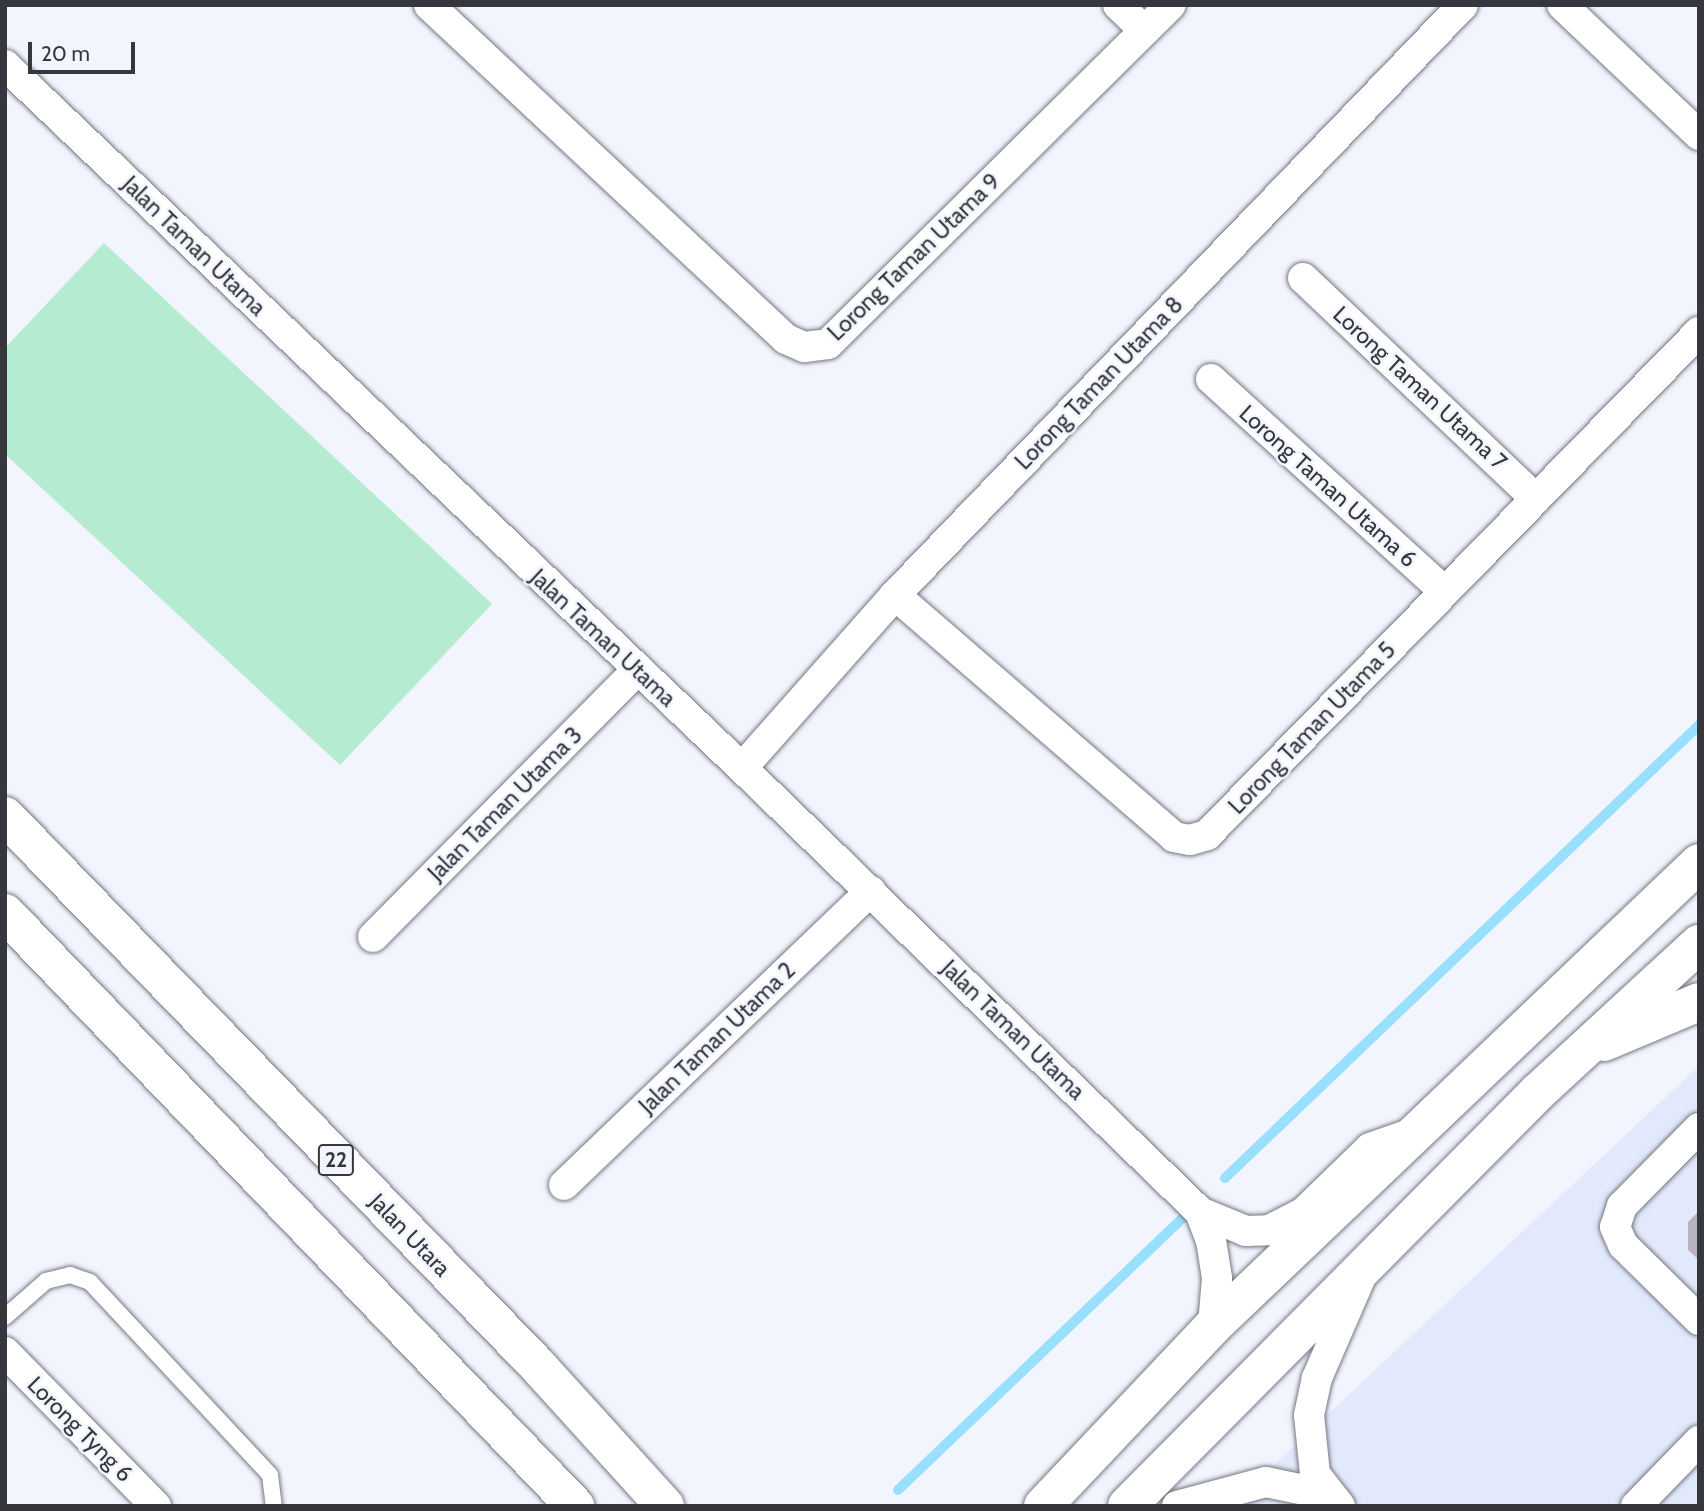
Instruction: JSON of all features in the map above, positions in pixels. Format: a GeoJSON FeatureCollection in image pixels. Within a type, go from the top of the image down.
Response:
{"type":"FeatureCollection","features":[{"type":"Feature","properties":{"kind":"main road","name":"Jalan Utara"},"geometry":{"type":"LineString","coordinates":[[5,816],[538,1366],[665,1506]]}},
{"type":"Feature","properties":{"kind":"main road"},"geometry":{"type":"LineString","coordinates":[[1043,1506],[1213,1326],[1699,863]]}},
{"type":"Feature","properties":{"kind":"main road"},"geometry":{"type":"LineString","coordinates":[[5,913],[548,1491],[575,1506]]}},
{"type":"Feature","properties":{"kind":"main road"},"geometry":{"type":"LineString","coordinates":[[1127,1506],[1584,1049],[1699,944]]}},
{"type":"Feature","properties":{"kind":"main road"},"geometry":{"type":"LineString","coordinates":[[1584,1049],[1699,1002]]}},
{"type":"Feature","properties":{"kind":"street","name":"Lorong Taman Utama 9"},"geometry":{"type":"LineString","coordinates":[[429,5],[786,339],[804,347],[828,344],[1170,5]]}},
{"type":"Feature","properties":{"kind":"street"},"geometry":{"type":"LineString","coordinates":[[1118,5],[1145,31]]}},
{"type":"Feature","properties":{"kind":"street","name":"Lorong Taman Utama 8"},"geometry":{"type":"LineString","coordinates":[[743,768],[895,595],[1463,5]]}},
{"type":"Feature","properties":{"kind":"street"},"geometry":{"type":"LineString","coordinates":[[1562,5],[1699,135]]}},
{"type":"Feature","properties":{"kind":"street","name":"Jalan Taman Utama"},"geometry":{"type":"LineString","coordinates":[[5,65],[636,671],[743,768],[1200,1212]]}},
{"type":"Feature","properties":{"kind":"street","name":"Lorong Taman Utama 7"},"geometry":{"type":"LineString","coordinates":[[1303,278],[1536,499]]}},
{"type":"Feature","properties":{"kind":"street","name":"Lorong Taman Utama 5"},"geometry":{"type":"LineString","coordinates":[[895,595],[1174,837],[1190,840],[1207,835],[1699,332]]}},
{"type":"Feature","properties":{"kind":"street","name":"Lorong Taman Utama 6"},"geometry":{"type":"LineString","coordinates":[[1211,379],[1445,592]]}},
{"type":"Feature","properties":{"kind":"street","name":"Jalan Taman Utama 3"},"geometry":{"type":"LineString","coordinates":[[373,937],[636,671]]}},
{"type":"Feature","properties":{"kind":"street","name":"Jalan Taman Utama 2"},"geometry":{"type":"LineString","coordinates":[[564,1185],[871,891]]}},
{"type":"Feature","properties":{"kind":"street"},"geometry":{"type":"LineString","coordinates":[[1699,1128],[1622,1206],[1615,1227],[1623,1245],[1699,1320]]}},
{"type":"Feature","properties":{"kind":"street"},"geometry":{"type":"LineString","coordinates":[[1200,1212],[1246,1231],[1269,1230],[1303,1213],[1370,1148],[1414,1133]]}},
{"type":"Feature","properties":{"kind":"street"},"geometry":{"type":"LineString","coordinates":[[1200,1212],[1211,1240],[1217,1278],[1213,1326]]}},
{"type":"Feature","properties":{"kind":"street"},"geometry":{"type":"LineString","coordinates":[[1334,1500],[1314,1474],[1309,1415],[1317,1378],[1363,1271]]}},
{"type":"Feature","properties":{"kind":"street","name":"Lorong Tyng 6"},"geometry":{"type":"LineString","coordinates":[[10,1364],[156,1506]]}},
{"type":"Feature","properties":{"kind":"street"},"geometry":{"type":"LineString","coordinates":[[1636,1506],[1699,1441]]}},
{"type":"Feature","properties":{"kind":"street"},"geometry":{"type":"LineString","coordinates":[[1177,1506],[1266,1482],[1334,1500]]}},
{"type":"Feature","properties":{"kind":"lane"},"geometry":{"type":"LineString","coordinates":[[5,1317],[47,1281],[70,1275],[90,1282],[270,1475],[274,1506]]}},
{"type":"Feature","properties":{"kind":"shaded area"},"geometry":{"type":"Polygon","coordinates":[[[1699,1066],[1699,1506],[1230,1506],[1699,1066]]]}},
{"type":"Feature","properties":{"kind":"green space"},"geometry":{"type":"Polygon","coordinates":[[[104,243],[492,604],[340,765],[5,454],[5,348],[104,243]]]}},
{"type":"Feature","properties":{"kind":"building"},"geometry":{"type":"Polygon","coordinates":[[[1699,1211],[1699,1260],[1688,1250],[1688,1222],[1699,1211]]]}},
{"type":"Feature","properties":{"kind":"waterway"},"geometry":{"type":"LineString","coordinates":[[1225,1178],[1699,725]]}},
{"type":"Feature","properties":{"kind":"waterway"},"geometry":{"type":"LineString","coordinates":[[898,1490],[1183,1218]]}}]}
